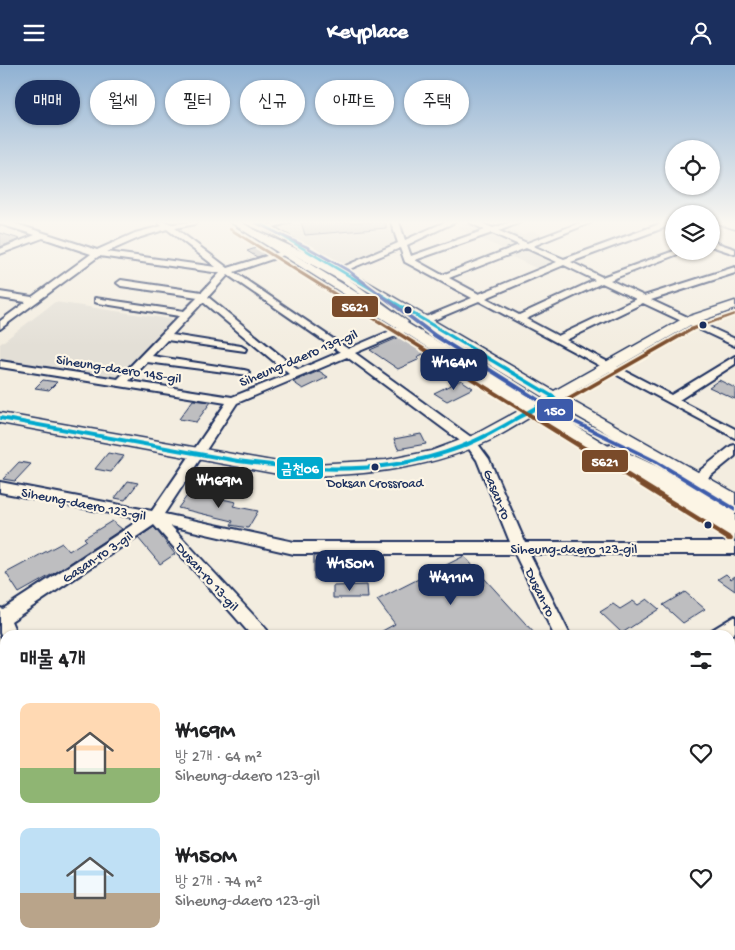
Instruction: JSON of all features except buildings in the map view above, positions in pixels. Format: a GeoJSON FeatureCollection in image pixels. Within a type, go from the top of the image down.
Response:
{"type":"FeatureCollection","features":[{"type":"Feature","properties":{"kind":"main road"},"geometry":{"type":"LineString","coordinates":[[302,263],[735,532]]}},
{"type":"Feature","properties":{"kind":"main road"},"geometry":{"type":"LineString","coordinates":[[329,263],[554,397],[735,501]]}},
{"type":"Feature","properties":{"kind":"main road"},"geometry":{"type":"LineString","coordinates":[[0,418],[289,470],[334,471],[398,464],[444,453],[471,443],[689,321],[735,305]]}},
{"type":"Feature","properties":{"kind":"street"},"geometry":{"type":"LineString","coordinates":[[0,326],[83,263]]}},
{"type":"Feature","properties":{"kind":"street"},"geometry":{"type":"LineString","coordinates":[[171,263],[227,271],[250,263]]}},
{"type":"Feature","properties":{"kind":"street","name":"Gasan-ro"},"geometry":{"type":"LineString","coordinates":[[217,263],[348,353],[471,443],[483,459],[520,548]]}},
{"type":"Feature","properties":{"kind":"street"},"geometry":{"type":"LineString","coordinates":[[318,263],[345,279],[429,342]]}},
{"type":"Feature","properties":{"kind":"street"},"geometry":{"type":"LineString","coordinates":[[327,263],[337,268],[350,263]]}},
{"type":"Feature","properties":{"kind":"street"},"geometry":{"type":"LineString","coordinates":[[414,263],[735,434]]}},
{"type":"Feature","properties":{"kind":"street"},"geometry":{"type":"LineString","coordinates":[[441,278],[479,263]]}},
{"type":"Feature","properties":{"kind":"street"},"geometry":{"type":"LineString","coordinates":[[426,320],[561,263]]}},
{"type":"Feature","properties":{"kind":"street"},"geometry":{"type":"LineString","coordinates":[[567,263],[735,343]]}},
{"type":"Feature","properties":{"kind":"street"},"geometry":{"type":"LineString","coordinates":[[518,319],[602,279],[647,263]]}},
{"type":"Feature","properties":{"kind":"street"},"geometry":{"type":"LineString","coordinates":[[558,340],[644,299],[735,270]]}},
{"type":"Feature","properties":{"kind":"street"},"geometry":{"type":"LineString","coordinates":[[121,383],[227,271]]}},
{"type":"Feature","properties":{"kind":"street"},"geometry":{"type":"LineString","coordinates":[[121,283],[204,296],[296,375]]}},
{"type":"Feature","properties":{"kind":"street"},"geometry":{"type":"LineString","coordinates":[[0,295],[33,300]]}},
{"type":"Feature","properties":{"kind":"street"},"geometry":{"type":"LineString","coordinates":[[98,300],[188,314]]}},
{"type":"Feature","properties":{"kind":"street","name":"Siheung-daero 139-gil"},"geometry":{"type":"LineString","coordinates":[[198,454],[233,401],[406,328]]}},
{"type":"Feature","properties":{"kind":"street"},"geometry":{"type":"LineString","coordinates":[[165,337],[241,349]]}},
{"type":"Feature","properties":{"kind":"street"},"geometry":{"type":"LineString","coordinates":[[145,358],[244,373]]}},
{"type":"Feature","properties":{"kind":"street"},"geometry":{"type":"LineString","coordinates":[[671,400],[735,359]]}},
{"type":"Feature","properties":{"kind":"street","name":"Siheung-daero 145-gil"},"geometry":{"type":"LineString","coordinates":[[0,364],[233,401]]}},
{"type":"Feature","properties":{"kind":"street"},"geometry":{"type":"LineString","coordinates":[[563,426],[651,469],[735,520]]}},
{"type":"Feature","properties":{"kind":"street"},"geometry":{"type":"LineString","coordinates":[[698,479],[735,449]]}},
{"type":"Feature","properties":{"kind":"street","name":"Gasan-ro 3-gil"},"geometry":{"type":"LineString","coordinates":[[1,618],[156,517],[198,454]]}},
{"type":"Feature","properties":{"kind":"street","name":"Siheung-daero 123-gil"},"geometry":{"type":"LineString","coordinates":[[0,487],[156,517],[294,548],[735,548]]}},
{"type":"Feature","properties":{"kind":"street","name":"Dusan-ro 13-gil"},"geometry":{"type":"LineString","coordinates":[[156,517],[256,630]]}},
{"type":"Feature","properties":{"kind":"street","name":"Dusan-ro"},"geometry":{"type":"LineString","coordinates":[[520,548],[560,630]]}},
{"type":"Feature","properties":{"kind":"street"},"geometry":{"type":"LineString","coordinates":[[1,618],[7,630]]}},
{"type":"Feature","properties":{"kind":"shaded area"},"geometry":{"type":"Polygon","coordinates":[[[526,263],[557,263],[540,270],[526,263]]]}},
{"type":"Feature","properties":{"kind":"shaded area"},"geometry":{"type":"Polygon","coordinates":[[[55,302],[175,320],[175,322],[123,377],[115,381],[0,362],[0,344],[55,302]]]}},
{"type":"Feature","properties":{"kind":"transit line","name":"5621"},"geometry":{"type":"LineString","coordinates":[[285,263],[730,539]]}},
{"type":"Feature","properties":{"kind":"transit line","name":"금천06"},"geometry":{"type":"LineString","coordinates":[[0,418],[238,461],[309,469],[344,469],[379,467],[415,461],[450,451],[490,433],[554,397],[329,263]]}},
{"type":"Feature","properties":{"kind":"transit line","name":"150"},"geometry":{"type":"LineString","coordinates":[[336,263],[349,271],[434,335],[567,418],[655,461],[735,510]]}},
{"type":"Feature","properties":{"kind":"transit line","name":"5621"},"geometry":{"type":"LineString","coordinates":[[539,416],[692,329],[735,314]]}},
{"type":"Feature","properties":{"kind":"place","name":"Doksan Crossroad"},"geometry":{"type":"Point","coordinates":[375,467]}}]}
